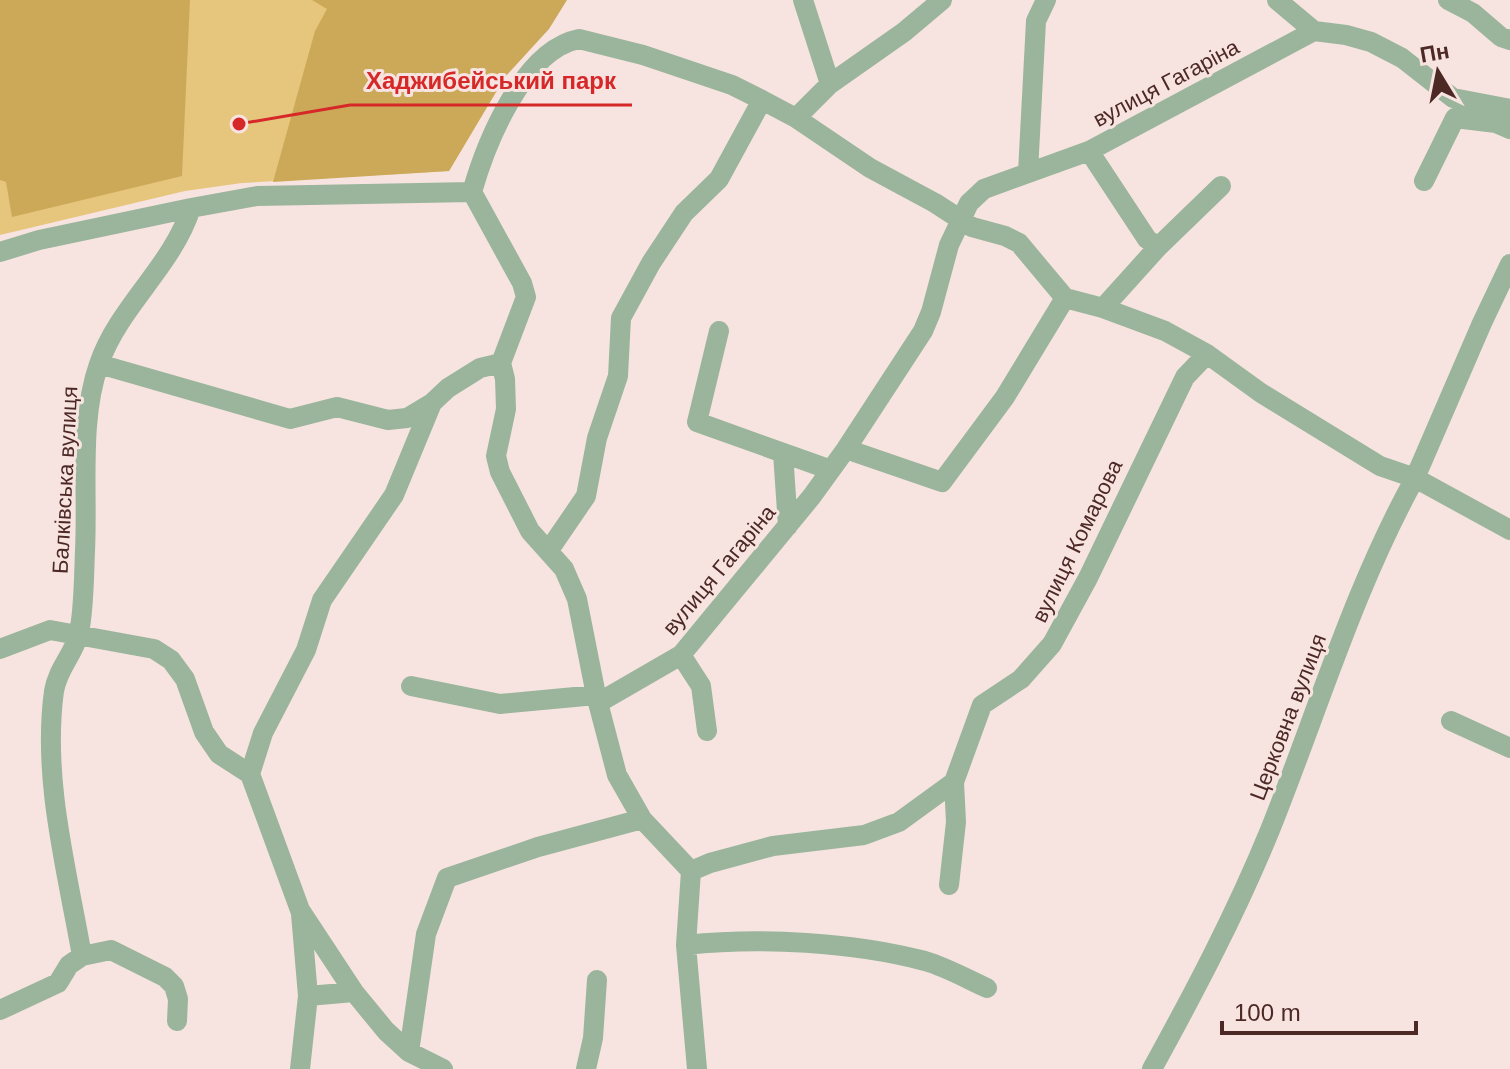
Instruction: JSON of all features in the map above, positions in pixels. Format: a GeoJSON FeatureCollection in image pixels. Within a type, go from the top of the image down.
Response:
{"type":"FeatureCollection","features":[{"type":"Feature","properties":{"kind":"street"},"geometry":{"type":"LineString","coordinates":[[803,0],[830,84]]}},
{"type":"Feature","properties":{"kind":"street"},"geometry":{"type":"LineString","coordinates":[[796,118],[830,84],[904,32],[942,0]]}},
{"type":"Feature","properties":{"kind":"street"},"geometry":{"type":"LineString","coordinates":[[1028,172],[1036,21],[1046,0]]}},
{"type":"Feature","properties":{"kind":"street"},"geometry":{"type":"LineString","coordinates":[[1277,0],[1314,31],[1371,42],[1402,58],[1453,98],[1459,109],[1510,129]]}},
{"type":"Feature","properties":{"kind":"street"},"geometry":{"type":"LineString","coordinates":[[1448,0],[1473,13],[1501,37],[1510,40]]}},
{"type":"Feature","properties":{"kind":"street","name":"вулиця Гагаріна"},"geometry":{"type":"LineString","coordinates":[[597,699],[681,655],[831,470],[923,331],[949,245],[969,203],[984,189],[1089,151],[1314,31]]}},
{"type":"Feature","properties":{"kind":"street"},"geometry":{"type":"LineString","coordinates":[[697,1069],[686,945],[691,871],[642,819],[617,775],[597,699],[577,599],[564,569],[530,531],[504,484],[496,456],[506,409],[501,363],[526,297],[522,283],[472,192],[482,158],[516,91],[553,50],[579,39],[643,55],[732,85],[762,100],[972,227],[1019,243],[1065,298],[1103,308],[1165,331],[1207,354],[1261,393],[1380,466],[1415,478],[1510,530]]}},
{"type":"Feature","properties":{"kind":"street"},"geometry":{"type":"LineString","coordinates":[[549,550],[586,496],[597,438],[618,376],[621,318],[651,263],[684,213],[719,179],[762,100]]}},
{"type":"Feature","properties":{"kind":"street"},"geometry":{"type":"LineString","coordinates":[[1459,109],[1510,109]]}},
{"type":"Feature","properties":{"kind":"street"},"geometry":{"type":"LineString","coordinates":[[1424,181],[1459,109]]}},
{"type":"Feature","properties":{"kind":"street"},"geometry":{"type":"LineString","coordinates":[[1089,151],[1147,239],[1158,247]]}},
{"type":"Feature","properties":{"kind":"street"},"geometry":{"type":"LineString","coordinates":[[1103,308],[1158,247],[1221,186]]}},
{"type":"Feature","properties":{"kind":"street"},"geometry":{"type":"LineString","coordinates":[[0,252],[39,240],[257,196],[472,192]]}},
{"type":"Feature","properties":{"kind":"street","name":"Балківська вулиця"},"geometry":{"type":"LineString","coordinates":[[82,956],[54,796],[52,749],[55,689],[63,663],[78,636],[85,551],[90,394],[110,335],[153,279],[185,227],[191,208]]}},
{"type":"Feature","properties":{"kind":"street"},"geometry":{"type":"LineString","coordinates":[[1415,478],[1510,264]]}},
{"type":"Feature","properties":{"kind":"street"},"geometry":{"type":"LineString","coordinates":[[846,449],[942,482],[1005,397],[1065,298]]}},
{"type":"Feature","properties":{"kind":"street"},"geometry":{"type":"LineString","coordinates":[[719,331],[697,422],[831,470]]}},
{"type":"Feature","properties":{"kind":"street","name":"вулиця Комарова"},"geometry":{"type":"LineString","coordinates":[[954,782],[982,705],[1021,679],[1052,644],[1088,578],[1185,377],[1207,354]]}},
{"type":"Feature","properties":{"kind":"street"},"geometry":{"type":"LineString","coordinates":[[99,364],[290,419],[337,407],[388,420],[407,418],[480,368],[501,363]]}},
{"type":"Feature","properties":{"kind":"street"},"geometry":{"type":"LineString","coordinates":[[250,774],[263,733],[306,650],[322,600],[394,495],[432,403]]}},
{"type":"Feature","properties":{"kind":"street"},"geometry":{"type":"LineString","coordinates":[[783,453],[788,526]]}},
{"type":"Feature","properties":{"kind":"street","name":"Церковна вулиця"},"geometry":{"type":"LineString","coordinates":[[1152,1069],[1208,966],[1268,833],[1387,529],[1415,478]]}},
{"type":"Feature","properties":{"kind":"street"},"geometry":{"type":"LineString","coordinates":[[0,649],[50,630],[154,649],[171,660],[185,679],[204,732],[219,754],[250,774],[300,910],[354,992],[386,1031],[409,1052],[443,1069]]}},
{"type":"Feature","properties":{"kind":"street"},"geometry":{"type":"LineString","coordinates":[[681,655],[701,686],[707,731]]}},
{"type":"Feature","properties":{"kind":"street"},"geometry":{"type":"LineString","coordinates":[[411,686],[500,704],[597,699]]}},
{"type":"Feature","properties":{"kind":"street"},"geometry":{"type":"LineString","coordinates":[[1451,721],[1510,748]]}},
{"type":"Feature","properties":{"kind":"street"},"geometry":{"type":"LineString","coordinates":[[691,871],[773,846],[864,835],[899,822],[954,782]]}},
{"type":"Feature","properties":{"kind":"street"},"geometry":{"type":"LineString","coordinates":[[949,885],[956,822],[954,782]]}},
{"type":"Feature","properties":{"kind":"street"},"geometry":{"type":"LineString","coordinates":[[409,1052],[426,934],[447,878],[538,847],[642,819]]}},
{"type":"Feature","properties":{"kind":"street"},"geometry":{"type":"LineString","coordinates":[[300,910],[308,996],[300,1069]]}},
{"type":"Feature","properties":{"kind":"street"},"geometry":{"type":"LineString","coordinates":[[686,945],[767,941],[842,947],[926,962],[987,988]]}},
{"type":"Feature","properties":{"kind":"street"},"geometry":{"type":"LineString","coordinates":[[0,1010],[58,983],[69,965],[82,956],[111,950],[165,977],[174,986],[178,999],[177,1021]]}},
{"type":"Feature","properties":{"kind":"street"},"geometry":{"type":"LineString","coordinates":[[586,1069],[593,1038],[597,980]]}},
{"type":"Feature","properties":{"kind":"street"},"geometry":{"type":"LineString","coordinates":[[308,996],[354,992]]}},
{"type":"Feature","properties":{"kind":"shaded area"},"geometry":{"type":"Polygon","coordinates":[[[0,0],[556,0],[449,171],[242,183],[185,191],[0,235],[0,0]]]}},
{"type":"Feature","properties":{"kind":"shaded area"},"geometry":{"type":"Polygon","coordinates":[[[0,0],[190,0],[182,176],[12,217],[6,182],[0,180],[0,0]]]}},
{"type":"Feature","properties":{"kind":"shaded area"},"geometry":{"type":"Polygon","coordinates":[[[312,0],[567,0],[549,29],[505,77],[449,171],[273,182],[315,31],[327,9],[312,0]]]}},
{"type":"Feature","properties":{"kind":"place","name":"Хаджибейський парк"},"geometry":{"type":"Point","coordinates":[239,124]}}]}
